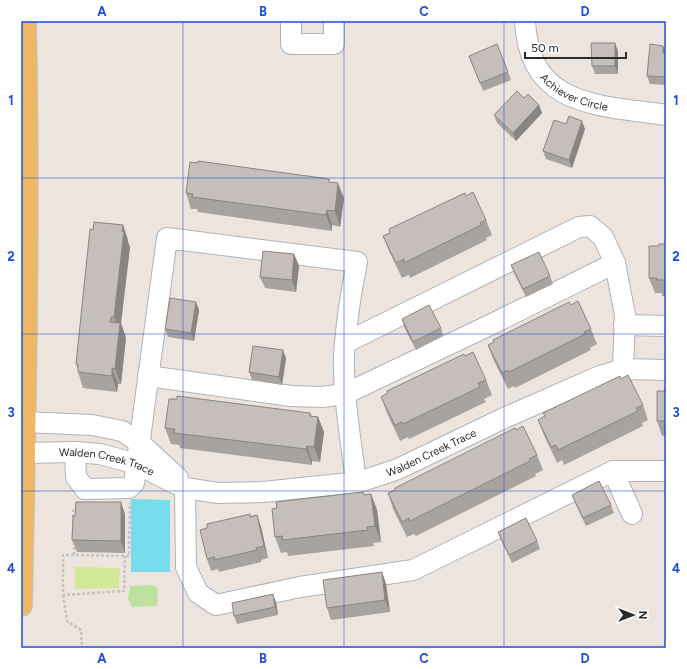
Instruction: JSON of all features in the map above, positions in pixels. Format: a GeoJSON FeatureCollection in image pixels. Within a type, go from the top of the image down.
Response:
{"type":"FeatureCollection","features":[{"type":"Feature","properties":{"kind":"main road"},"geometry":{"type":"LineString","coordinates":[[21,605],[24,453],[25,21]]}},
{"type":"Feature","properties":{"kind":"street"},"geometry":{"type":"LineString","coordinates":[[291,21],[291,44],[334,44],[334,21]]}},
{"type":"Feature","properties":{"kind":"street","name":"Achiever Circle"},"geometry":{"type":"LineString","coordinates":[[525,21],[527,44],[532,58],[541,72],[554,87],[577,100],[605,107],[666,115]]}},
{"type":"Feature","properties":{"kind":"street"},"geometry":{"type":"LineString","coordinates":[[346,344],[579,227],[590,226],[603,238],[615,263],[625,315],[623,369]]}},
{"type":"Feature","properties":{"kind":"street"},"geometry":{"type":"LineString","coordinates":[[75,452],[76,477],[85,489],[129,488],[134,484],[167,238],[357,262],[349,306],[344,355],[345,394],[356,482]]}},
{"type":"Feature","properties":{"kind":"street"},"geometry":{"type":"LineString","coordinates":[[148,376],[291,396],[322,397],[345,394],[615,263]]}},
{"type":"Feature","properties":{"kind":"street"},"geometry":{"type":"LineString","coordinates":[[624,325],[666,326]]}},
{"type":"Feature","properties":{"kind":"street","name":"Walden Creek Trace"},"geometry":{"type":"LineString","coordinates":[[24,453],[75,452],[100,454],[137,464],[174,484],[185,488],[218,493],[263,492],[356,482],[398,469],[502,419],[600,376],[623,369],[666,370]]}},
{"type":"Feature","properties":{"kind":"street","name":"Walden Creek Trace"},"geometry":{"type":"LineString","coordinates":[[24,422],[92,425],[122,431],[140,442],[176,475],[185,488]]}},
{"type":"Feature","properties":{"kind":"street"},"geometry":{"type":"LineString","coordinates":[[612,471],[632,514]]}},
{"type":"Feature","properties":{"kind":"street"},"geometry":{"type":"LineString","coordinates":[[185,488],[186,567],[198,593],[216,605],[300,587],[413,570],[612,471],[666,471]]}},
{"type":"Feature","properties":{"kind":"path"},"geometry":{"type":"LineString","coordinates":[[82,648],[81,630],[67,621],[63,595],[63,556],[129,556],[130,498]]}},
{"type":"Feature","properties":{"kind":"path"},"geometry":{"type":"LineString","coordinates":[[73,509],[74,525]]}},
{"type":"Feature","properties":{"kind":"path"},"geometry":{"type":"LineString","coordinates":[[74,540],[74,555]]}},
{"type":"Feature","properties":{"kind":"path"},"geometry":{"type":"LineString","coordinates":[[63,595],[124,591],[125,556]]}},
{"type":"Feature","properties":{"kind":"green space"},"geometry":{"type":"Polygon","coordinates":[[[75,567],[120,568],[119,588],[75,589],[75,567]]]}},
{"type":"Feature","properties":{"kind":"green space"},"geometry":{"type":"Polygon","coordinates":[[[152,585],[158,588],[157,606],[132,607],[128,599],[130,586],[152,585]]]}},
{"type":"Feature","properties":{"kind":"water"},"geometry":{"type":"Polygon","coordinates":[[[131,499],[170,500],[170,572],[131,572],[131,499]]]}},
{"type":"Feature","properties":{"kind":"building"},"geometry":{"type":"Polygon","coordinates":[[[591,43],[615,43],[615,66],[592,66],[591,43]]]}},
{"type":"Feature","properties":{"kind":"building"},"geometry":{"type":"Polygon","coordinates":[[[497,44],[508,72],[480,83],[469,56],[497,44]]]}},
{"type":"Feature","properties":{"kind":"building"},"geometry":{"type":"Polygon","coordinates":[[[650,44],[663,46],[663,53],[666,53],[666,77],[647,76],[650,44]]]}},
{"type":"Feature","properties":{"kind":"building"},"geometry":{"type":"Polygon","coordinates":[[[517,91],[524,98],[528,94],[539,105],[513,133],[494,115],[517,91]]]}},
{"type":"Feature","properties":{"kind":"building"},"geometry":{"type":"Polygon","coordinates":[[[569,116],[582,121],[569,160],[543,151],[554,120],[566,124],[569,116]]]}},
{"type":"Feature","properties":{"kind":"building"},"geometry":{"type":"Polygon","coordinates":[[[198,161],[329,179],[329,182],[338,183],[335,211],[327,210],[326,215],[192,197],[193,194],[186,193],[190,162],[198,163],[198,161]]]}},
{"type":"Feature","properties":{"kind":"building"},"geometry":{"type":"Polygon","coordinates":[[[473,192],[486,220],[480,223],[481,225],[404,263],[404,259],[396,263],[383,236],[390,233],[389,229],[465,193],[466,196],[473,192]]]}},
{"type":"Feature","properties":{"kind":"building"},"geometry":{"type":"Polygon","coordinates":[[[94,222],[123,225],[122,232],[124,231],[114,317],[111,317],[110,322],[120,323],[115,369],[112,368],[112,376],[78,372],[78,364],[76,364],[90,229],[93,230],[94,222]]]}},
{"type":"Feature","properties":{"kind":"building"},"geometry":{"type":"Polygon","coordinates":[[[659,244],[666,244],[666,280],[649,278],[649,246],[659,246],[659,244]]]}},
{"type":"Feature","properties":{"kind":"building"},"geometry":{"type":"Polygon","coordinates":[[[263,251],[294,254],[292,280],[260,277],[263,251]]]}},
{"type":"Feature","properties":{"kind":"building"},"geometry":{"type":"Polygon","coordinates":[[[539,252],[550,276],[523,289],[511,265],[539,252]]]}},
{"type":"Feature","properties":{"kind":"building"},"geometry":{"type":"Polygon","coordinates":[[[170,298],[196,302],[191,333],[165,329],[170,298]]]}},
{"type":"Feature","properties":{"kind":"building"},"geometry":{"type":"Polygon","coordinates":[[[578,301],[591,329],[584,332],[585,334],[509,372],[508,370],[502,373],[488,345],[494,342],[493,340],[569,302],[571,305],[578,301]]]}},
{"type":"Feature","properties":{"kind":"building"},"geometry":{"type":"Polygon","coordinates":[[[429,305],[441,328],[413,342],[402,319],[429,305]]]}},
{"type":"Feature","properties":{"kind":"building"},"geometry":{"type":"Polygon","coordinates":[[[253,346],[283,350],[279,377],[249,372],[253,346]]]}},
{"type":"Feature","properties":{"kind":"building"},"geometry":{"type":"Polygon","coordinates":[[[473,352],[486,380],[478,383],[480,387],[403,424],[402,422],[395,425],[381,397],[388,393],[387,391],[464,354],[465,356],[473,352]]]}},
{"type":"Feature","properties":{"kind":"building"},"geometry":{"type":"Polygon","coordinates":[[[628,375],[643,405],[636,408],[638,411],[558,450],[556,445],[551,447],[538,420],[545,416],[543,413],[620,376],[621,379],[628,375]]]}},
{"type":"Feature","properties":{"kind":"building"},"geometry":{"type":"Polygon","coordinates":[[[665,388],[666,421],[657,421],[657,391],[665,391],[665,388]]]}},
{"type":"Feature","properties":{"kind":"building"},"geometry":{"type":"Polygon","coordinates":[[[177,396],[310,413],[310,416],[318,417],[314,447],[307,446],[306,449],[174,433],[175,429],[165,428],[169,399],[177,399],[177,396]]]}},
{"type":"Feature","properties":{"kind":"building"},"geometry":{"type":"Polygon","coordinates":[[[523,426],[537,455],[529,459],[530,461],[410,521],[409,518],[402,522],[388,493],[395,490],[395,488],[515,428],[516,430],[523,426]]]}},
{"type":"Feature","properties":{"kind":"building"},"geometry":{"type":"Polygon","coordinates":[[[599,481],[611,505],[583,518],[572,495],[599,481]]]}},
{"type":"Feature","properties":{"kind":"building"},"geometry":{"type":"Polygon","coordinates":[[[363,492],[364,495],[371,494],[375,526],[367,527],[368,530],[283,540],[282,536],[275,537],[272,509],[277,508],[276,502],[363,492]]]}},
{"type":"Feature","properties":{"kind":"building"},"geometry":{"type":"Polygon","coordinates":[[[76,502],[121,502],[121,541],[72,540],[73,516],[75,516],[76,502]]]}},
{"type":"Feature","properties":{"kind":"building"},"geometry":{"type":"Polygon","coordinates":[[[250,514],[250,517],[257,515],[264,546],[256,548],[257,550],[214,560],[215,557],[207,559],[200,530],[207,528],[207,524],[250,514]]]}},
{"type":"Feature","properties":{"kind":"building"},"geometry":{"type":"Polygon","coordinates":[[[526,518],[537,541],[509,555],[498,532],[526,518]]]}},
{"type":"Feature","properties":{"kind":"building"},"geometry":{"type":"Polygon","coordinates":[[[382,572],[385,600],[327,608],[323,580],[382,572]]]}},
{"type":"Feature","properties":{"kind":"building"},"geometry":{"type":"Polygon","coordinates":[[[273,594],[275,607],[234,616],[232,603],[273,594]]]}}]}
